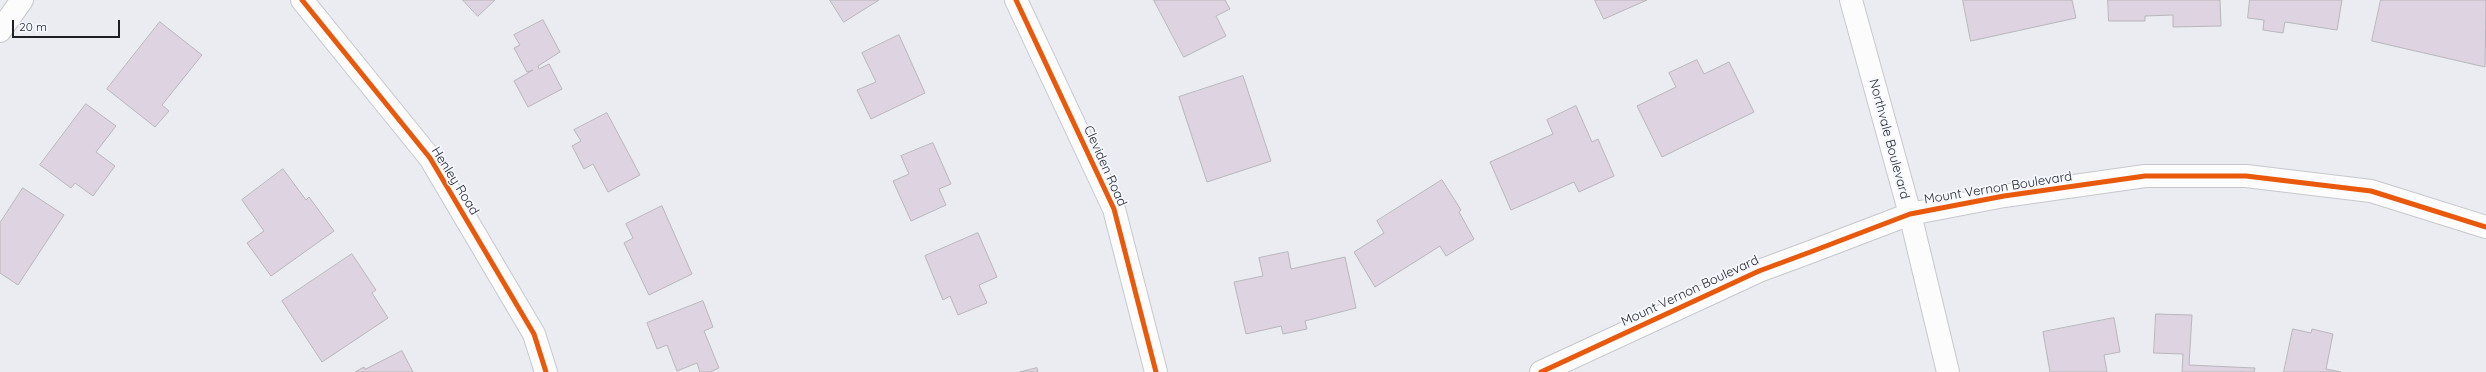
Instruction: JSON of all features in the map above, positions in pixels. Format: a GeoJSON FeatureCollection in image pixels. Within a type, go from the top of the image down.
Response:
{"type":"FeatureCollection","features":[{"type":"Feature","properties":{"kind":"street"},"geometry":{"type":"LineString","coordinates":[[0,32],[22,0]]}},
{"type":"Feature","properties":{"kind":"street","name":"Henley Road"},"geometry":{"type":"LineString","coordinates":[[302,0],[430,158],[534,334],[546,372]]}},
{"type":"Feature","properties":{"kind":"street","name":"Cleviden Road"},"geometry":{"type":"LineString","coordinates":[[1016,0],[1114,209],[1156,372]]}},
{"type":"Feature","properties":{"kind":"street","name":"Northvale Boulevard"},"geometry":{"type":"LineString","coordinates":[[1851,0],[1910,214],[1948,372]]}},
{"type":"Feature","properties":{"kind":"street","name":"Mount Vernon Boulevard"},"geometry":{"type":"LineString","coordinates":[[1540,372],[1759,271],[1910,214],[2004,196],[2145,176],[2246,176],[2372,191],[2486,227]]}},
{"type":"Feature","properties":{"kind":"building"},"geometry":{"type":"Polygon","coordinates":[[[463,0],[495,0],[478,16],[463,0]]]}},
{"type":"Feature","properties":{"kind":"building"},"geometry":{"type":"Polygon","coordinates":[[[830,0],[879,0],[844,22],[830,0]]]}},
{"type":"Feature","properties":{"kind":"building"},"geometry":{"type":"Polygon","coordinates":[[[1154,0],[1225,0],[1230,9],[1216,16],[1226,36],[1184,57],[1154,0]]]}},
{"type":"Feature","properties":{"kind":"building"},"geometry":{"type":"Polygon","coordinates":[[[1595,0],[1647,0],[1604,19],[1595,0]]]}},
{"type":"Feature","properties":{"kind":"building"},"geometry":{"type":"Polygon","coordinates":[[[1963,0],[2072,0],[2076,18],[1971,41],[1963,0]]]}},
{"type":"Feature","properties":{"kind":"building"},"geometry":{"type":"Polygon","coordinates":[[[2108,0],[2220,0],[2221,26],[2173,27],[2173,15],[2145,16],[2145,21],[2109,21],[2108,0]]]}},
{"type":"Feature","properties":{"kind":"building"},"geometry":{"type":"Polygon","coordinates":[[[2250,0],[2342,0],[2337,30],[2285,22],[2283,33],[2263,30],[2264,20],[2248,18],[2250,0]]]}},
{"type":"Feature","properties":{"kind":"building"},"geometry":{"type":"Polygon","coordinates":[[[2381,0],[2486,0],[2485,67],[2372,41],[2381,0]]]}},
{"type":"Feature","properties":{"kind":"building"},"geometry":{"type":"Polygon","coordinates":[[[543,20],[560,52],[538,66],[539,69],[549,64],[562,89],[528,107],[514,81],[533,70],[527,72],[514,48],[520,45],[514,35],[543,20]]]}},
{"type":"Feature","properties":{"kind":"building"},"geometry":{"type":"Polygon","coordinates":[[[160,22],[202,55],[162,105],[169,111],[155,127],[107,89],[160,22]]]}},
{"type":"Feature","properties":{"kind":"building"},"geometry":{"type":"Polygon","coordinates":[[[899,35],[925,93],[871,119],[857,90],[876,82],[862,53],[899,35]]]}},
{"type":"Feature","properties":{"kind":"building"},"geometry":{"type":"Polygon","coordinates":[[[1697,60],[1704,74],[1729,62],[1754,112],[1662,157],[1637,106],[1676,87],[1669,73],[1697,60]]]}},
{"type":"Feature","properties":{"kind":"building"},"geometry":{"type":"Polygon","coordinates":[[[1243,76],[1271,161],[1207,182],[1179,97],[1243,76]]]}},
{"type":"Feature","properties":{"kind":"building"},"geometry":{"type":"Polygon","coordinates":[[[86,104],[116,126],[96,152],[115,166],[93,196],[75,183],[71,188],[40,165],[86,104]]]}},
{"type":"Feature","properties":{"kind":"building"},"geometry":{"type":"Polygon","coordinates":[[[1576,106],[1592,142],[1598,139],[1614,176],[1579,192],[1574,182],[1511,210],[1490,162],[1553,134],[1547,120],[1576,106]]]}},
{"type":"Feature","properties":{"kind":"building"},"geometry":{"type":"Polygon","coordinates":[[[607,113],[640,175],[608,192],[593,164],[584,169],[572,146],[581,141],[574,130],[607,113]]]}},
{"type":"Feature","properties":{"kind":"building"},"geometry":{"type":"Polygon","coordinates":[[[933,143],[951,184],[939,189],[946,205],[911,221],[893,181],[909,174],[901,156],[933,143]]]}},
{"type":"Feature","properties":{"kind":"building"},"geometry":{"type":"Polygon","coordinates":[[[283,169],[306,200],[309,197],[334,231],[271,276],[247,243],[264,231],[242,200],[283,169]]]}},
{"type":"Feature","properties":{"kind":"building"},"geometry":{"type":"Polygon","coordinates":[[[1442,180],[1461,210],[1459,212],[1474,239],[1446,256],[1440,246],[1375,287],[1354,252],[1384,233],[1377,221],[1442,180]]]}},
{"type":"Feature","properties":{"kind":"building"},"geometry":{"type":"Polygon","coordinates":[[[23,188],[64,215],[18,285],[0,273],[0,223],[23,188]]]}},
{"type":"Feature","properties":{"kind":"building"},"geometry":{"type":"Polygon","coordinates":[[[662,206],[692,274],[649,295],[624,243],[633,238],[626,224],[662,206]]]}},
{"type":"Feature","properties":{"kind":"building"},"geometry":{"type":"Polygon","coordinates":[[[978,233],[997,277],[979,285],[987,303],[958,315],[950,296],[943,300],[925,256],[978,233]]]}},
{"type":"Feature","properties":{"kind":"building"},"geometry":{"type":"Polygon","coordinates":[[[1288,252],[1291,269],[1345,257],[1356,308],[1305,321],[1307,329],[1283,334],[1281,326],[1246,334],[1234,282],[1263,276],[1259,258],[1288,252]]]}},
{"type":"Feature","properties":{"kind":"building"},"geometry":{"type":"Polygon","coordinates":[[[352,254],[376,290],[372,293],[388,318],[322,362],[282,301],[352,254]]]}},
{"type":"Feature","properties":{"kind":"building"},"geometry":{"type":"Polygon","coordinates":[[[703,301],[713,327],[704,331],[719,368],[710,372],[700,372],[697,363],[677,371],[667,345],[657,349],[647,323],[703,301]]]}},
{"type":"Feature","properties":{"kind":"building"},"geometry":{"type":"Polygon","coordinates":[[[2156,314],[2192,315],[2189,365],[2255,368],[2254,372],[2182,372],[2183,354],[2154,353],[2156,314]]]}},
{"type":"Feature","properties":{"kind":"building"},"geometry":{"type":"Polygon","coordinates":[[[2114,318],[2120,352],[2104,355],[2107,372],[2050,372],[2043,332],[2114,318]]]}},
{"type":"Feature","properties":{"kind":"building"},"geometry":{"type":"Polygon","coordinates":[[[2293,329],[2311,333],[2312,329],[2333,334],[2326,369],[2341,372],[2284,372],[2293,329]]]}},
{"type":"Feature","properties":{"kind":"building"},"geometry":{"type":"Polygon","coordinates":[[[402,351],[413,372],[355,372],[364,367],[365,369],[402,351]]]}},
{"type":"Feature","properties":{"kind":"building"},"geometry":{"type":"Polygon","coordinates":[[[1037,368],[1038,372],[1020,372],[1037,368]]]}},
{"type":"Feature","properties":{"kind":"cycle path"},"geometry":{"type":"LineString","coordinates":[[302,0],[430,158],[534,334],[546,372]]}},
{"type":"Feature","properties":{"kind":"cycle path"},"geometry":{"type":"LineString","coordinates":[[1016,0],[1114,209],[1156,372]]}},
{"type":"Feature","properties":{"kind":"cycle path"},"geometry":{"type":"LineString","coordinates":[[1541,372],[1759,271],[1910,214],[2004,196],[2145,176],[2246,176],[2371,191],[2486,227]]}}]}
